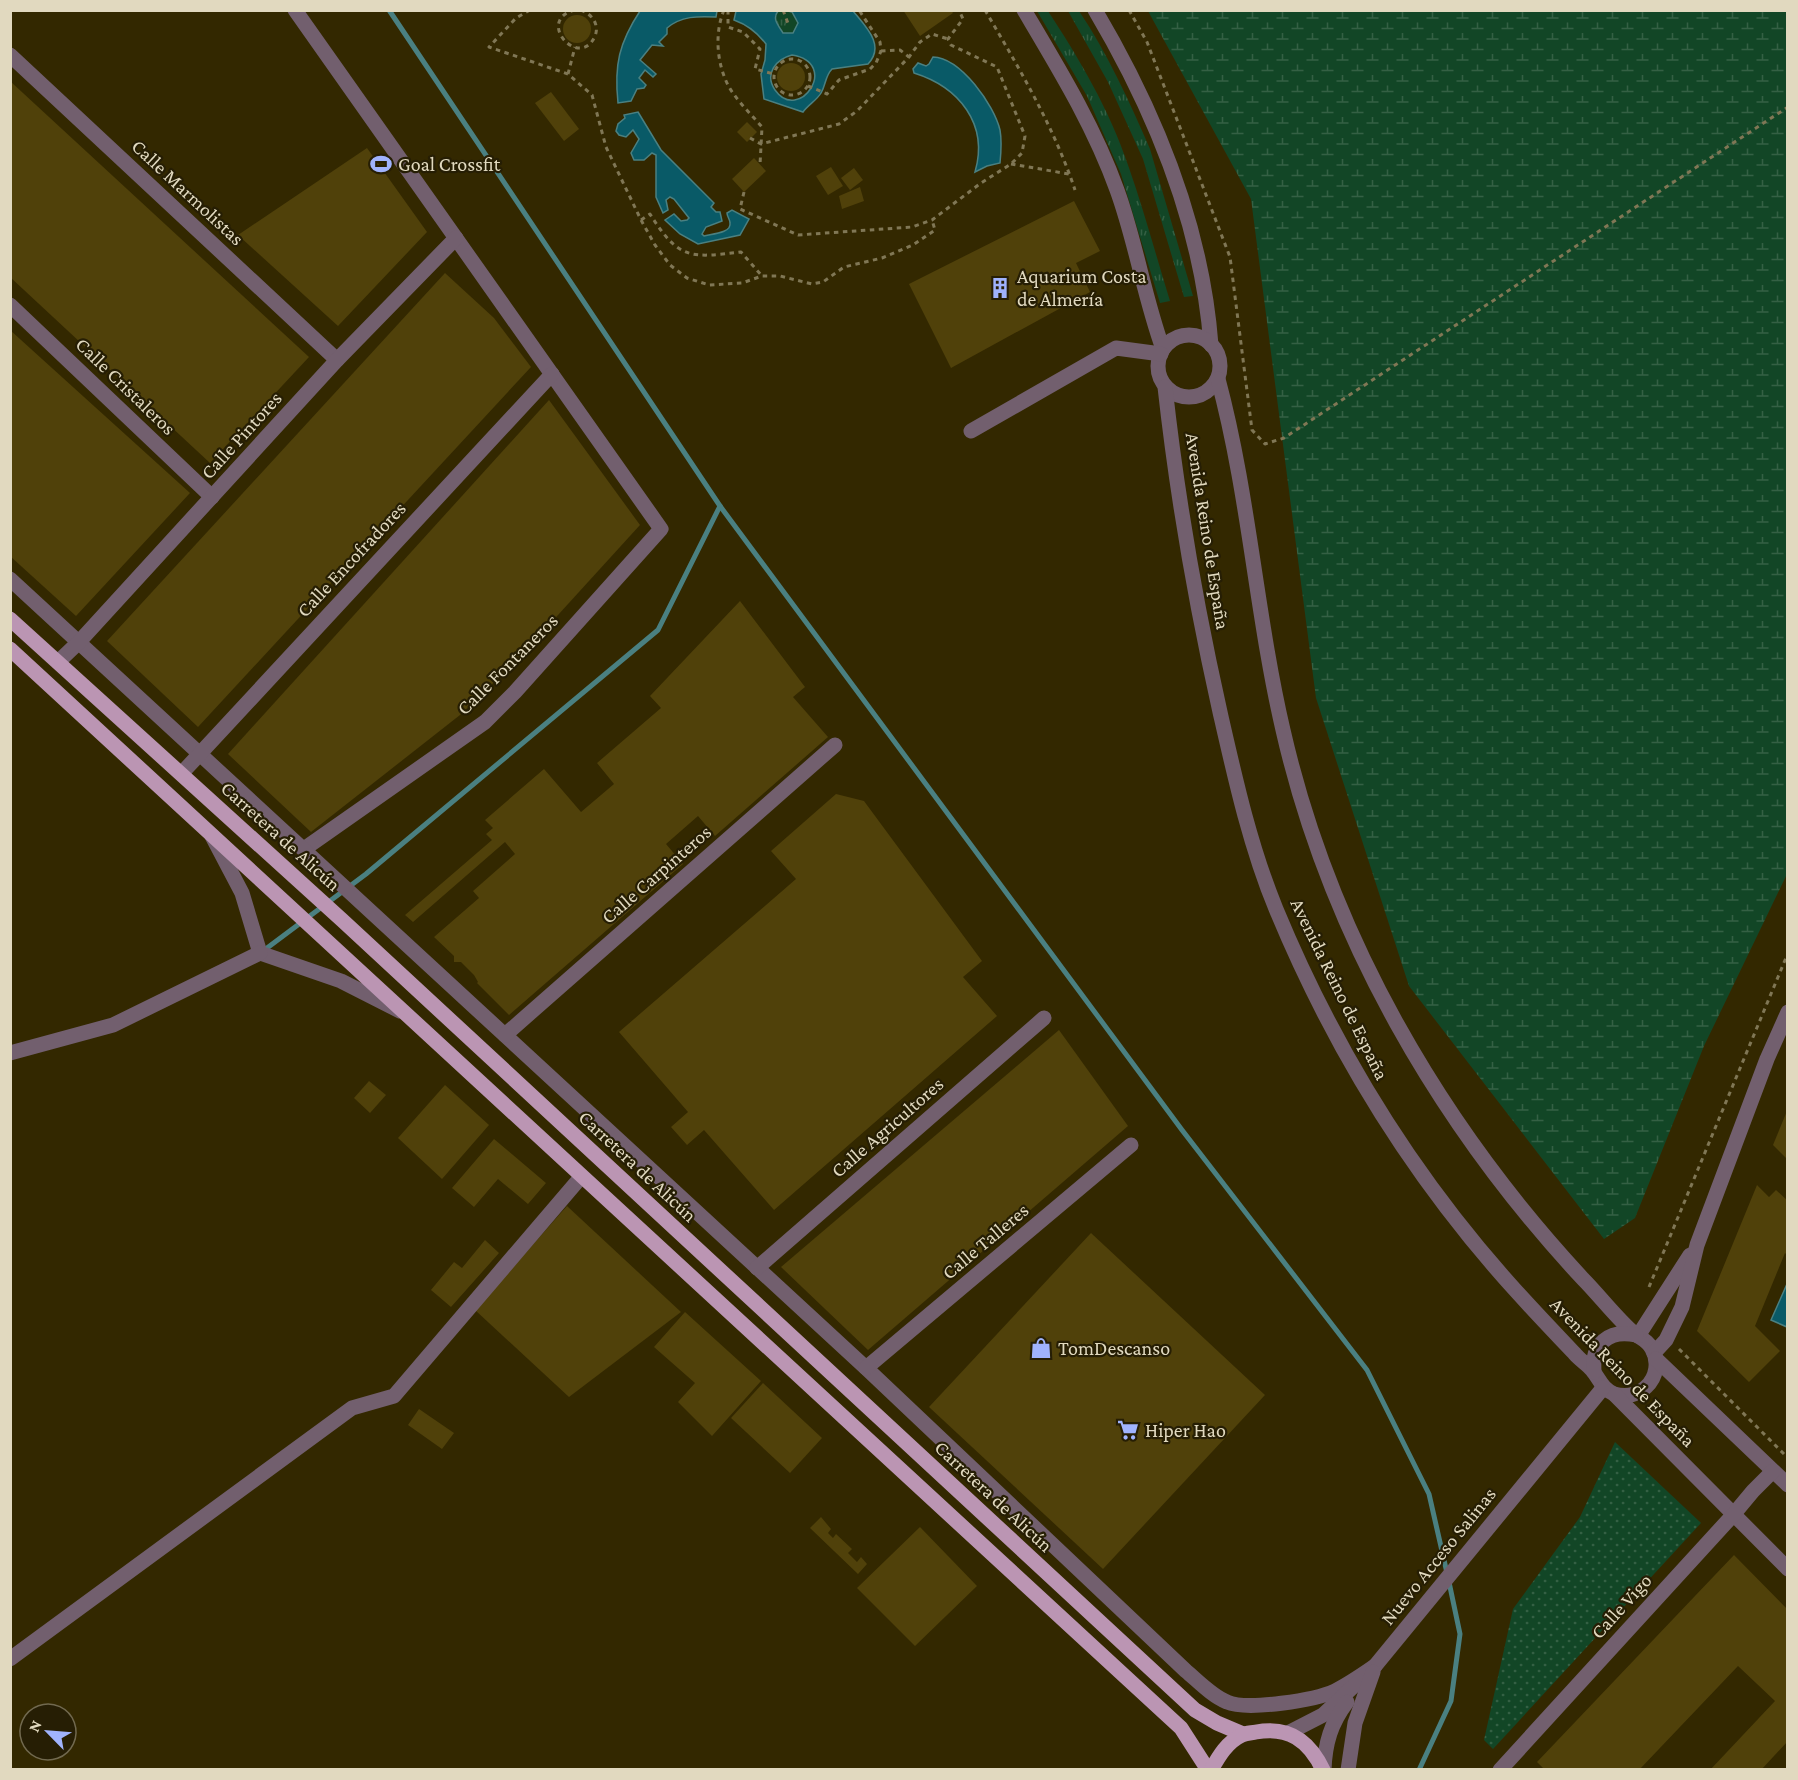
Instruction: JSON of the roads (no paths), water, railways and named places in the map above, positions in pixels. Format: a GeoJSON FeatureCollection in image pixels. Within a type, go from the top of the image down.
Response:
{"type":"FeatureCollection","features":[{"type":"Feature","properties":{"kind":"main road","name":"Carretera de Alicún"},"geometry":{"type":"LineString","coordinates":[[10,619],[304,885],[1195,1710],[1243,1734]]}},
{"type":"Feature","properties":{"kind":"main road"},"geometry":{"type":"LineString","coordinates":[[10,649],[411,1016],[581,1177],[1181,1728],[1210,1770],[1222,1751],[1243,1734],[1271,1729],[1288,1732],[1307,1745],[1317,1756],[1323,1770]]}},
{"type":"Feature","properties":{"kind":"street"},"geometry":{"type":"LineString","coordinates":[[295,10],[552,374]]}},
{"type":"Feature","properties":{"kind":"street"},"geometry":{"type":"LineString","coordinates":[[1024,10],[1069,86],[1106,162],[1124,213],[1162,351]]}},
{"type":"Feature","properties":{"kind":"street"},"geometry":{"type":"LineString","coordinates":[[1095,10],[1139,91],[1173,171],[1187,214],[1208,302],[1211,345]]}},
{"type":"Feature","properties":{"kind":"street","name":"Calle Marmolistas"},"geometry":{"type":"LineString","coordinates":[[10,55],[337,360]]}},
{"type":"Feature","properties":{"kind":"street","name":"Calle Pintores"},"geometry":{"type":"LineString","coordinates":[[58,662],[79,642],[337,360],[456,238]]}},
{"type":"Feature","properties":{"kind":"street","name":"Calle Cristaleros"},"geometry":{"type":"LineString","coordinates":[[10,305],[212,497]]}},
{"type":"Feature","properties":{"kind":"street"},"geometry":{"type":"LineString","coordinates":[[1189,335],[1199,337],[1211,345],[1219,359],[1220,369],[1218,379],[1212,388],[1203,395],[1193,398],[1182,397],[1165,387],[1158,368],[1162,351],[1170,341],[1179,336],[1189,335]]}},
{"type":"Feature","properties":{"kind":"street"},"geometry":{"type":"LineString","coordinates":[[971,431],[1116,348],[1162,351]]}},
{"type":"Feature","properties":{"kind":"street","name":"Calle Fontaneros"},"geometry":{"type":"LineString","coordinates":[[304,849],[485,722],[661,529],[552,374]]}},
{"type":"Feature","properties":{"kind":"street","name":"Calle Encofradores"},"geometry":{"type":"LineString","coordinates":[[182,773],[552,374]]}},
{"type":"Feature","properties":{"kind":"street","name":"Avenida Reino de España"},"geometry":{"type":"LineString","coordinates":[[1218,379],[1228,419],[1263,628],[1283,730],[1321,860],[1376,983],[1402,1034],[1452,1116],[1534,1224],[1637,1335],[1649,1344],[1655,1356],[1788,1485]]}},
{"type":"Feature","properties":{"kind":"street","name":"Avenida Reino de España"},"geometry":{"type":"LineString","coordinates":[[1165,387],[1171,441],[1209,663],[1240,794],[1255,849],[1275,908],[1336,1036],[1371,1099],[1432,1189],[1487,1257],[1543,1320],[1594,1372],[1597,1381],[1788,1569]]}},
{"type":"Feature","properties":{"kind":"street"},"geometry":{"type":"LineString","coordinates":[[10,579],[866,1368],[1186,1671],[1227,1703],[1247,1706],[1319,1697],[1337,1690],[1375,1666]]}},
{"type":"Feature","properties":{"kind":"street","name":"Calle Carpinteros"},"geometry":{"type":"LineString","coordinates":[[505,1035],[835,745]]}},
{"type":"Feature","properties":{"kind":"street"},"geometry":{"type":"LineString","coordinates":[[209,831],[242,893],[260,953]]}},
{"type":"Feature","properties":{"kind":"street"},"geometry":{"type":"LineString","coordinates":[[10,1053],[113,1025],[260,953],[341,981],[411,1016]]}},
{"type":"Feature","properties":{"kind":"street"},"geometry":{"type":"LineString","coordinates":[[1609,1391],[1630,1395],[1645,1389],[1654,1375],[1655,1356],[1668,1337],[1682,1307],[1697,1245],[1767,1059],[1788,1012]]}},
{"type":"Feature","properties":{"kind":"street","name":"Calle Agricultores"},"geometry":{"type":"LineString","coordinates":[[757,1268],[1044,1018]]}},
{"type":"Feature","properties":{"kind":"street","name":"Calle Talleres"},"geometry":{"type":"LineString","coordinates":[[866,1368],[1131,1145]]}},
{"type":"Feature","properties":{"kind":"street"},"geometry":{"type":"LineString","coordinates":[[10,1659],[352,1408],[394,1396],[581,1177]]}},
{"type":"Feature","properties":{"kind":"street"},"geometry":{"type":"LineString","coordinates":[[1594,1372],[1595,1353],[1608,1338],[1617,1334],[1637,1335],[1697,1245]]}},
{"type":"Feature","properties":{"kind":"street","name":"Nuevo Acceso Salinas"},"geometry":{"type":"LineString","coordinates":[[1288,1732],[1323,1715],[1375,1666],[1609,1391]]}},
{"type":"Feature","properties":{"kind":"street","name":"Calle Vigo"},"geometry":{"type":"LineString","coordinates":[[1508,1767],[1773,1471]]}},
{"type":"Feature","properties":{"kind":"street"},"geometry":{"type":"LineString","coordinates":[[1323,1770],[1325,1746],[1338,1714],[1375,1666]]}},
{"type":"Feature","properties":{"kind":"street"},"geometry":{"type":"LineString","coordinates":[[1348,1770],[1355,1723],[1375,1666]]}},
{"type":"Feature","properties":{"kind":"water"},"geometry":{"type":"Polygon","coordinates":[[[640,11],[717,11],[716,17],[684,19],[667,28],[667,34],[659,42],[663,46],[652,45],[640,60],[656,74],[653,77],[645,70],[639,78],[646,85],[644,88],[637,89],[631,101],[618,103],[617,77],[620,55],[627,34],[640,11]]]}},
{"type":"Feature","properties":{"kind":"water"},"geometry":{"type":"Polygon","coordinates":[[[736,11],[778,11],[776,19],[783,33],[793,33],[798,23],[792,12],[788,11],[853,11],[872,36],[875,50],[868,64],[832,69],[821,93],[803,112],[764,99],[761,74],[766,44],[752,29],[734,20],[736,11]],[[792,55],[781,60],[773,68],[772,84],[785,99],[795,100],[804,96],[811,88],[814,79],[813,69],[806,60],[792,55]]]}},
{"type":"Feature","properties":{"kind":"water"},"geometry":{"type":"Polygon","coordinates":[[[933,57],[944,59],[954,65],[975,84],[984,96],[1000,130],[1000,163],[975,172],[978,138],[967,110],[944,88],[914,73],[913,69],[918,63],[926,66],[933,57]]]}},
{"type":"Feature","properties":{"kind":"water"},"geometry":{"type":"Polygon","coordinates":[[[638,112],[661,150],[714,203],[711,207],[716,212],[720,212],[722,221],[706,227],[702,234],[704,236],[720,233],[728,229],[730,223],[727,213],[732,210],[749,219],[740,235],[698,244],[680,234],[665,220],[674,214],[681,221],[689,218],[670,197],[666,200],[668,210],[663,213],[656,197],[656,155],[652,153],[644,160],[634,160],[631,153],[639,139],[633,130],[626,137],[619,135],[616,131],[618,124],[625,118],[624,115],[638,112]]]}},
{"type":"Feature","properties":{"kind":"water"},"geometry":{"type":"Polygon","coordinates":[[[1788,1284],[1787,1327],[1771,1320],[1788,1284]]]}},
{"type":"Feature","properties":{"kind":"waterway"},"geometry":{"type":"LineString","coordinates":[[389,10],[720,506],[1182,1130],[1367,1370],[1429,1494],[1447,1573]]}},
{"type":"Feature","properties":{"kind":"waterway"},"geometry":{"type":"LineString","coordinates":[[263,951],[366,874],[658,630],[720,506]]}},
{"type":"Feature","properties":{"kind":"waterway"},"geometry":{"type":"LineString","coordinates":[[1419,1770],[1451,1701],[1460,1634],[1449,1582]]}},
{"type":"Feature","properties":{"kind":"place","name":"Goal Crossfit"},"geometry":{"type":"Point","coordinates":[381,164]}},
{"type":"Feature","properties":{"kind":"place","name":"Aquarium Costa de Almería"},"geometry":{"type":"Point","coordinates":[1000,288]}},
{"type":"Feature","properties":{"kind":"place","name":"TomDescanso"},"geometry":{"type":"Point","coordinates":[1041,1348]}},
{"type":"Feature","properties":{"kind":"place","name":"Hiper Hao"},"geometry":{"type":"Point","coordinates":[1128,1430]}}]}
